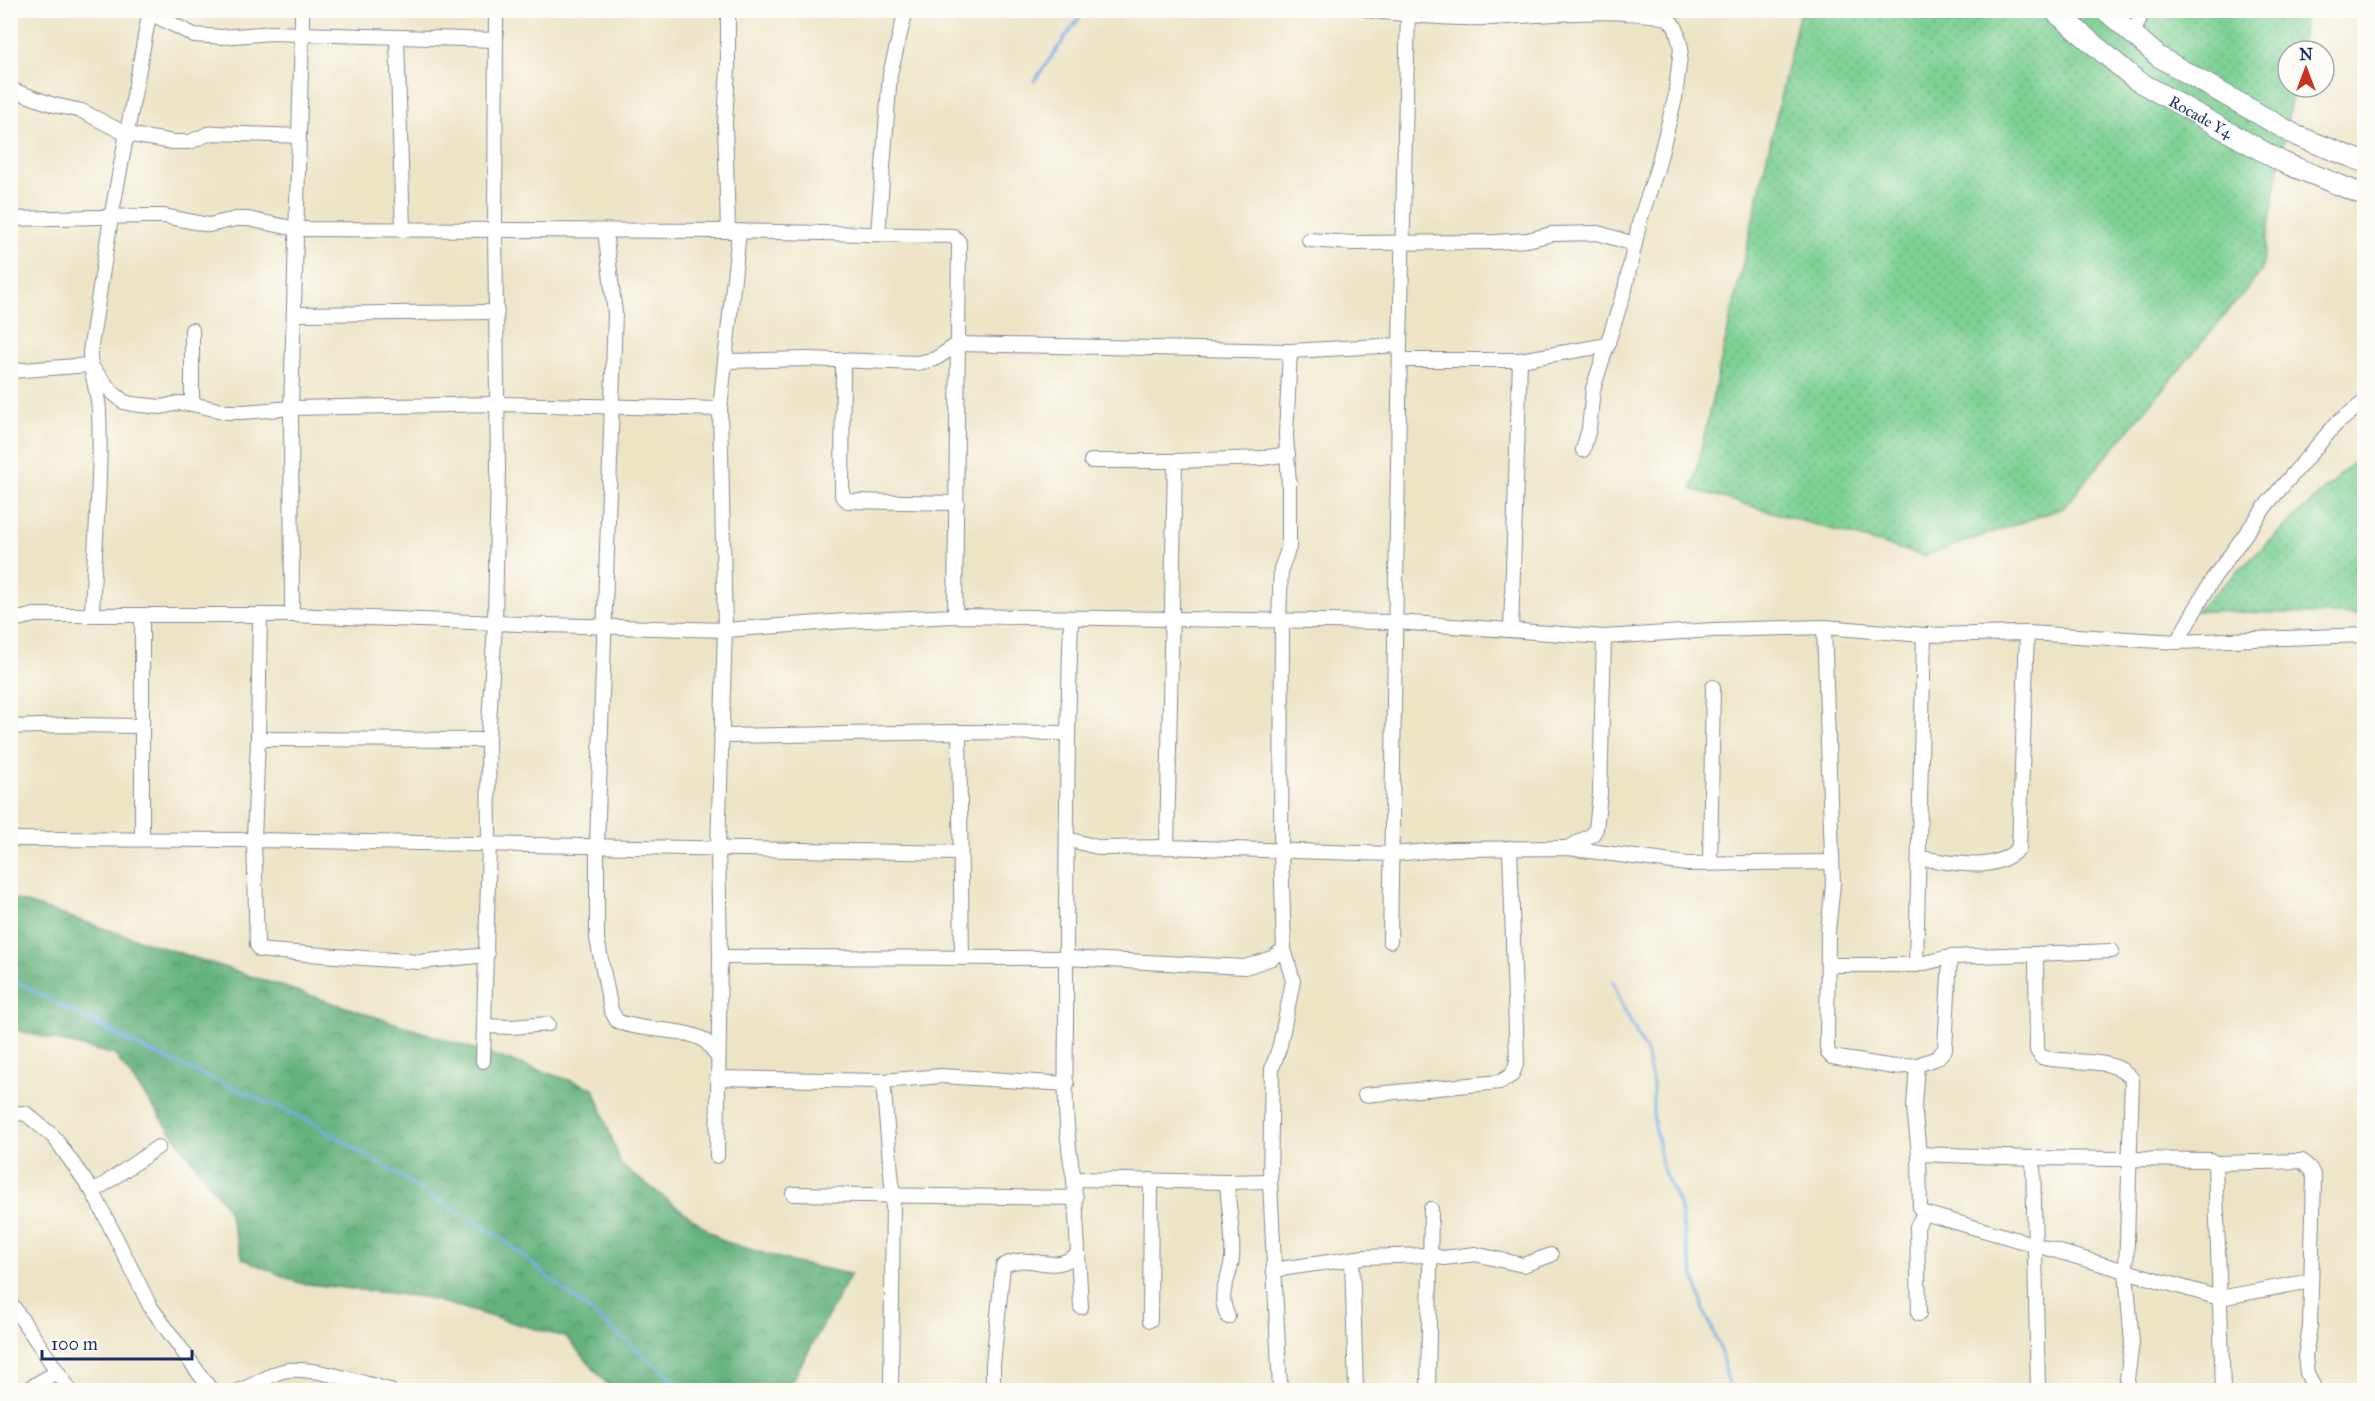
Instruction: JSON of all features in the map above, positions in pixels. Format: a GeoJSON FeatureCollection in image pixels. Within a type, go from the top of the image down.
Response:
{"type":"FeatureCollection","features":[{"type":"Feature","properties":{"kind":"highway","name":"Rocade Y4"},"geometry":{"type":"LineString","coordinates":[[2053,10],[2136,80],[2282,162],[2364,195]]}},
{"type":"Feature","properties":{"kind":"highway","name":"Rocade Y4"},"geometry":{"type":"LineString","coordinates":[[2105,10],[2159,57],[2297,136],[2364,162]]}},
{"type":"Feature","properties":{"kind":"street"},"geometry":{"type":"LineString","coordinates":[[292,615],[291,408],[302,10]]}},
{"type":"Feature","properties":{"kind":"street"},"geometry":{"type":"LineString","coordinates":[[483,1061],[489,844],[488,740],[495,624],[498,404],[495,230],[496,10]]}},
{"type":"Feature","properties":{"kind":"street"},"geometry":{"type":"LineString","coordinates":[[717,1156],[720,957],[718,848],[724,630],[720,409],[734,232],[724,123],[728,68],[728,10]]}},
{"type":"Feature","properties":{"kind":"street"},"geometry":{"type":"LineString","coordinates":[[878,234],[890,74],[906,10]]}},
{"type":"Feature","properties":{"kind":"street"},"geometry":{"type":"LineString","coordinates":[[1368,10],[1485,18],[1561,13],[1637,14],[1668,18],[1676,28],[1681,48],[1676,98],[1634,244],[1625,289],[1593,390],[1589,429],[1583,450]]}},
{"type":"Feature","properties":{"kind":"street"},"geometry":{"type":"LineString","coordinates":[[2133,35],[2143,10]]}},
{"type":"Feature","properties":{"kind":"street"},"geometry":{"type":"LineString","coordinates":[[92,615],[94,544],[98,505],[99,411],[90,365],[90,352],[111,218],[150,12],[194,35],[222,37],[272,33],[496,40]]}},
{"type":"Feature","properties":{"kind":"street"},"geometry":{"type":"LineString","coordinates":[[1390,941],[1408,13]]}},
{"type":"Feature","properties":{"kind":"street"},"geometry":{"type":"LineString","coordinates":[[397,38],[403,230]]}},
{"type":"Feature","properties":{"kind":"street"},"geometry":{"type":"LineString","coordinates":[[15,91],[82,111],[126,134],[173,142],[190,142],[208,134],[218,133],[299,136]]}},
{"type":"Feature","properties":{"kind":"street"},"geometry":{"type":"LineString","coordinates":[[10,219],[164,216],[209,225],[236,219],[248,219],[297,229],[953,236],[959,242],[955,616]]}},
{"type":"Feature","properties":{"kind":"street"},"geometry":{"type":"LineString","coordinates":[[604,231],[615,313],[603,626],[597,845],[597,939],[611,1010],[616,1021],[628,1026],[695,1036],[705,1041],[717,1056]]}},
{"type":"Feature","properties":{"kind":"street"},"geometry":{"type":"LineString","coordinates":[[1309,240],[1352,243],[1495,242],[1527,240],[1552,234],[1598,233],[1634,244]]}},
{"type":"Feature","properties":{"kind":"street"},"geometry":{"type":"LineString","coordinates":[[294,314],[497,312]]}},
{"type":"Feature","properties":{"kind":"street"},"geometry":{"type":"LineString","coordinates":[[192,330],[192,404]]}},
{"type":"Feature","properties":{"kind":"street"},"geometry":{"type":"LineString","coordinates":[[725,360],[807,359],[918,363],[935,358],[958,344],[1290,351],[1400,345]]}},
{"type":"Feature","properties":{"kind":"street"},"geometry":{"type":"LineString","coordinates":[[1401,360],[1520,360],[1608,345]]}},
{"type":"Feature","properties":{"kind":"street"},"geometry":{"type":"LineString","coordinates":[[1280,1390],[1270,1180],[1272,1069],[1280,1045],[1293,981],[1284,950],[1281,851],[1280,620],[1281,569],[1288,547],[1286,435],[1290,351]]}},
{"type":"Feature","properties":{"kind":"street"},"geometry":{"type":"LineString","coordinates":[[843,360],[842,496],[848,501],[957,503]]}},
{"type":"Feature","properties":{"kind":"street"},"geometry":{"type":"LineString","coordinates":[[1511,630],[1520,360]]}},
{"type":"Feature","properties":{"kind":"street"},"geometry":{"type":"LineString","coordinates":[[10,371],[90,365]]}},
{"type":"Feature","properties":{"kind":"street"},"geometry":{"type":"LineString","coordinates":[[90,365],[112,392],[124,402],[146,407],[161,407],[179,403],[227,412],[272,411],[291,408],[498,404],[720,409]]}},
{"type":"Feature","properties":{"kind":"street"},"geometry":{"type":"LineString","coordinates":[[2176,642],[2212,579],[2268,503],[2336,424],[2364,402]]}},
{"type":"Feature","properties":{"kind":"street"},"geometry":{"type":"LineString","coordinates":[[1091,461],[1262,458],[1288,454]]}},
{"type":"Feature","properties":{"kind":"street"},"geometry":{"type":"LineString","coordinates":[[1167,847],[1175,461]]}},
{"type":"Feature","properties":{"kind":"street"},"geometry":{"type":"LineString","coordinates":[[10,621],[34,615],[292,615],[495,624],[724,630],[955,616],[1170,621],[1397,622],[1604,637],[1714,630],[1824,627],[1924,635],[2027,633],[2176,642],[2364,635]]}},
{"type":"Feature","properties":{"kind":"street"},"geometry":{"type":"LineString","coordinates":[[142,615],[142,839]]}},
{"type":"Feature","properties":{"kind":"street"},"geometry":{"type":"LineString","coordinates":[[260,615],[254,840],[257,945],[261,950],[419,962],[487,955]]}},
{"type":"Feature","properties":{"kind":"street"},"geometry":{"type":"LineString","coordinates":[[1071,619],[1067,734],[1067,1144],[1076,1198],[1081,1307]]}},
{"type":"Feature","properties":{"kind":"street"},"geometry":{"type":"LineString","coordinates":[[1824,627],[1833,884],[1827,965],[1828,1053],[1832,1058],[1894,1067],[1917,1065],[1937,1058],[1945,1049],[1950,957]]}},
{"type":"Feature","properties":{"kind":"street"},"geometry":{"type":"LineString","coordinates":[[1919,858],[1984,866],[1999,863],[2019,848],[2027,633]]}},
{"type":"Feature","properties":{"kind":"street"},"geometry":{"type":"LineString","coordinates":[[1916,965],[1924,635]]}},
{"type":"Feature","properties":{"kind":"street"},"geometry":{"type":"LineString","coordinates":[[1568,848],[1592,836],[1596,829],[1600,794],[1604,637]]}},
{"type":"Feature","properties":{"kind":"street"},"geometry":{"type":"LineString","coordinates":[[1710,863],[1713,687]]}},
{"type":"Feature","properties":{"kind":"street"},"geometry":{"type":"LineString","coordinates":[[10,728],[70,725],[142,726]]}},
{"type":"Feature","properties":{"kind":"street"},"geometry":{"type":"LineString","coordinates":[[721,736],[958,732],[1067,734]]}},
{"type":"Feature","properties":{"kind":"street"},"geometry":{"type":"LineString","coordinates":[[958,732],[962,958]]}},
{"type":"Feature","properties":{"kind":"street"},"geometry":{"type":"LineString","coordinates":[[258,739],[488,740]]}},
{"type":"Feature","properties":{"kind":"street"},"geometry":{"type":"LineString","coordinates":[[10,839],[597,845],[959,853]]}},
{"type":"Feature","properties":{"kind":"street"},"geometry":{"type":"LineString","coordinates":[[1067,839],[1101,848],[1167,847],[1392,854],[1427,850],[1568,848],[1687,864],[1831,862]]}},
{"type":"Feature","properties":{"kind":"street"},"geometry":{"type":"LineString","coordinates":[[1365,1095],[1500,1082],[1512,1075],[1517,1062],[1510,848]]}},
{"type":"Feature","properties":{"kind":"street"},"geometry":{"type":"LineString","coordinates":[[720,957],[1066,958],[1245,967],[1272,958],[1284,950]]}},
{"type":"Feature","properties":{"kind":"street"},"geometry":{"type":"LineString","coordinates":[[1827,965],[1916,965],[1950,957],[2112,951]]}},
{"type":"Feature","properties":{"kind":"street"},"geometry":{"type":"LineString","coordinates":[[2036,955],[2037,1050],[2041,1057],[2051,1060],[2115,1065],[2125,1070],[2132,1079],[2126,1272],[2132,1343],[2127,1379],[2129,1390]]}},
{"type":"Feature","properties":{"kind":"street"},"geometry":{"type":"LineString","coordinates":[[484,1026],[512,1027],[548,1024]]}},
{"type":"Feature","properties":{"kind":"street"},"geometry":{"type":"LineString","coordinates":[[1917,1065],[1914,1106],[1919,1154],[1920,1208],[1924,1213],[2035,1247],[2220,1298],[2311,1281]]}},
{"type":"Feature","properties":{"kind":"street"},"geometry":{"type":"LineString","coordinates":[[717,1078],[883,1081],[941,1076],[1067,1084]]}},
{"type":"Feature","properties":{"kind":"street"},"geometry":{"type":"LineString","coordinates":[[883,1081],[893,1196],[891,1390]]}},
{"type":"Feature","properties":{"kind":"street"},"geometry":{"type":"LineString","coordinates":[[10,1114],[25,1113],[54,1137],[93,1192],[150,1306],[213,1390]]}},
{"type":"Feature","properties":{"kind":"street"},"geometry":{"type":"LineString","coordinates":[[93,1192],[158,1147]]}},
{"type":"Feature","properties":{"kind":"street"},"geometry":{"type":"LineString","coordinates":[[1919,1154],[2210,1160],[2215,1163],[2302,1161],[2314,1177],[2315,1188],[2310,1326],[2305,1358],[2307,1373],[2315,1390]]}},
{"type":"Feature","properties":{"kind":"street"},"geometry":{"type":"LineString","coordinates":[[2033,1158],[2038,1390]]}},
{"type":"Feature","properties":{"kind":"street"},"geometry":{"type":"LineString","coordinates":[[2215,1163],[2223,1390]]}},
{"type":"Feature","properties":{"kind":"street"},"geometry":{"type":"LineString","coordinates":[[1074,1179],[1227,1182],[1270,1180]]}},
{"type":"Feature","properties":{"kind":"street"},"geometry":{"type":"LineString","coordinates":[[1150,1320],[1152,1180]]}},
{"type":"Feature","properties":{"kind":"street"},"geometry":{"type":"LineString","coordinates":[[1227,1182],[1232,1258],[1222,1296],[1228,1317]]}},
{"type":"Feature","properties":{"kind":"street"},"geometry":{"type":"LineString","coordinates":[[793,1194],[1076,1198]]}},
{"type":"Feature","properties":{"kind":"street"},"geometry":{"type":"LineString","coordinates":[[1428,1390],[1431,1209]]}},
{"type":"Feature","properties":{"kind":"street"},"geometry":{"type":"LineString","coordinates":[[1919,1314],[1917,1227],[1924,1213]]}},
{"type":"Feature","properties":{"kind":"street"},"geometry":{"type":"LineString","coordinates":[[993,1390],[993,1364],[1003,1266],[1011,1261],[1062,1264],[1078,1254]]}},
{"type":"Feature","properties":{"kind":"street"},"geometry":{"type":"LineString","coordinates":[[1273,1270],[1364,1257],[1429,1256],[1444,1258],[1485,1255],[1522,1265],[1551,1255]]}},
{"type":"Feature","properties":{"kind":"street"},"geometry":{"type":"LineString","coordinates":[[1352,1260],[1356,1390]]}},
{"type":"Feature","properties":{"kind":"street"},"geometry":{"type":"LineString","coordinates":[[10,1302],[70,1390]]}},
{"type":"Feature","properties":{"kind":"street"},"geometry":{"type":"LineString","coordinates":[[240,1390],[282,1371],[299,1371],[337,1377],[389,1390]]}},
{"type":"Feature","properties":{"kind":"street"},"geometry":{"type":"LineString","coordinates":[[26,1390],[57,1372]]}},
{"type":"Feature","properties":{"kind":"green space"},"geometry":{"type":"Polygon","coordinates":[[[1800,11],[2307,11],[2302,39],[2276,39],[2276,99],[2291,99],[2261,272],[2063,508],[1924,556],[1692,489],[1800,11]]]}},
{"type":"Feature","properties":{"kind":"green space"},"geometry":{"type":"Polygon","coordinates":[[[2364,452],[2364,615],[2196,611],[2364,452]]]}},
{"type":"Feature","properties":{"kind":"green space"},"geometry":{"type":"Polygon","coordinates":[[[11,898],[594,1088],[621,1165],[723,1241],[796,1263],[851,1274],[787,1390],[612,1390],[567,1338],[423,1297],[299,1283],[243,1259],[226,1206],[115,1055],[11,1029],[11,898]]]}},
{"type":"Feature","properties":{"kind":"waterway"},"geometry":{"type":"LineString","coordinates":[[1034,81],[1085,10]]}},
{"type":"Feature","properties":{"kind":"waterway"},"geometry":{"type":"LineString","coordinates":[[10,978],[132,1044],[93,1019],[141,1048],[310,1121],[501,1238],[686,1390]]}},
{"type":"Feature","properties":{"kind":"waterway"},"geometry":{"type":"LineString","coordinates":[[1613,981],[1622,1005],[1646,1052],[1653,1084],[1653,1116],[1663,1170],[1679,1204],[1687,1250],[1705,1313],[1719,1345],[1730,1390]]}}]}
